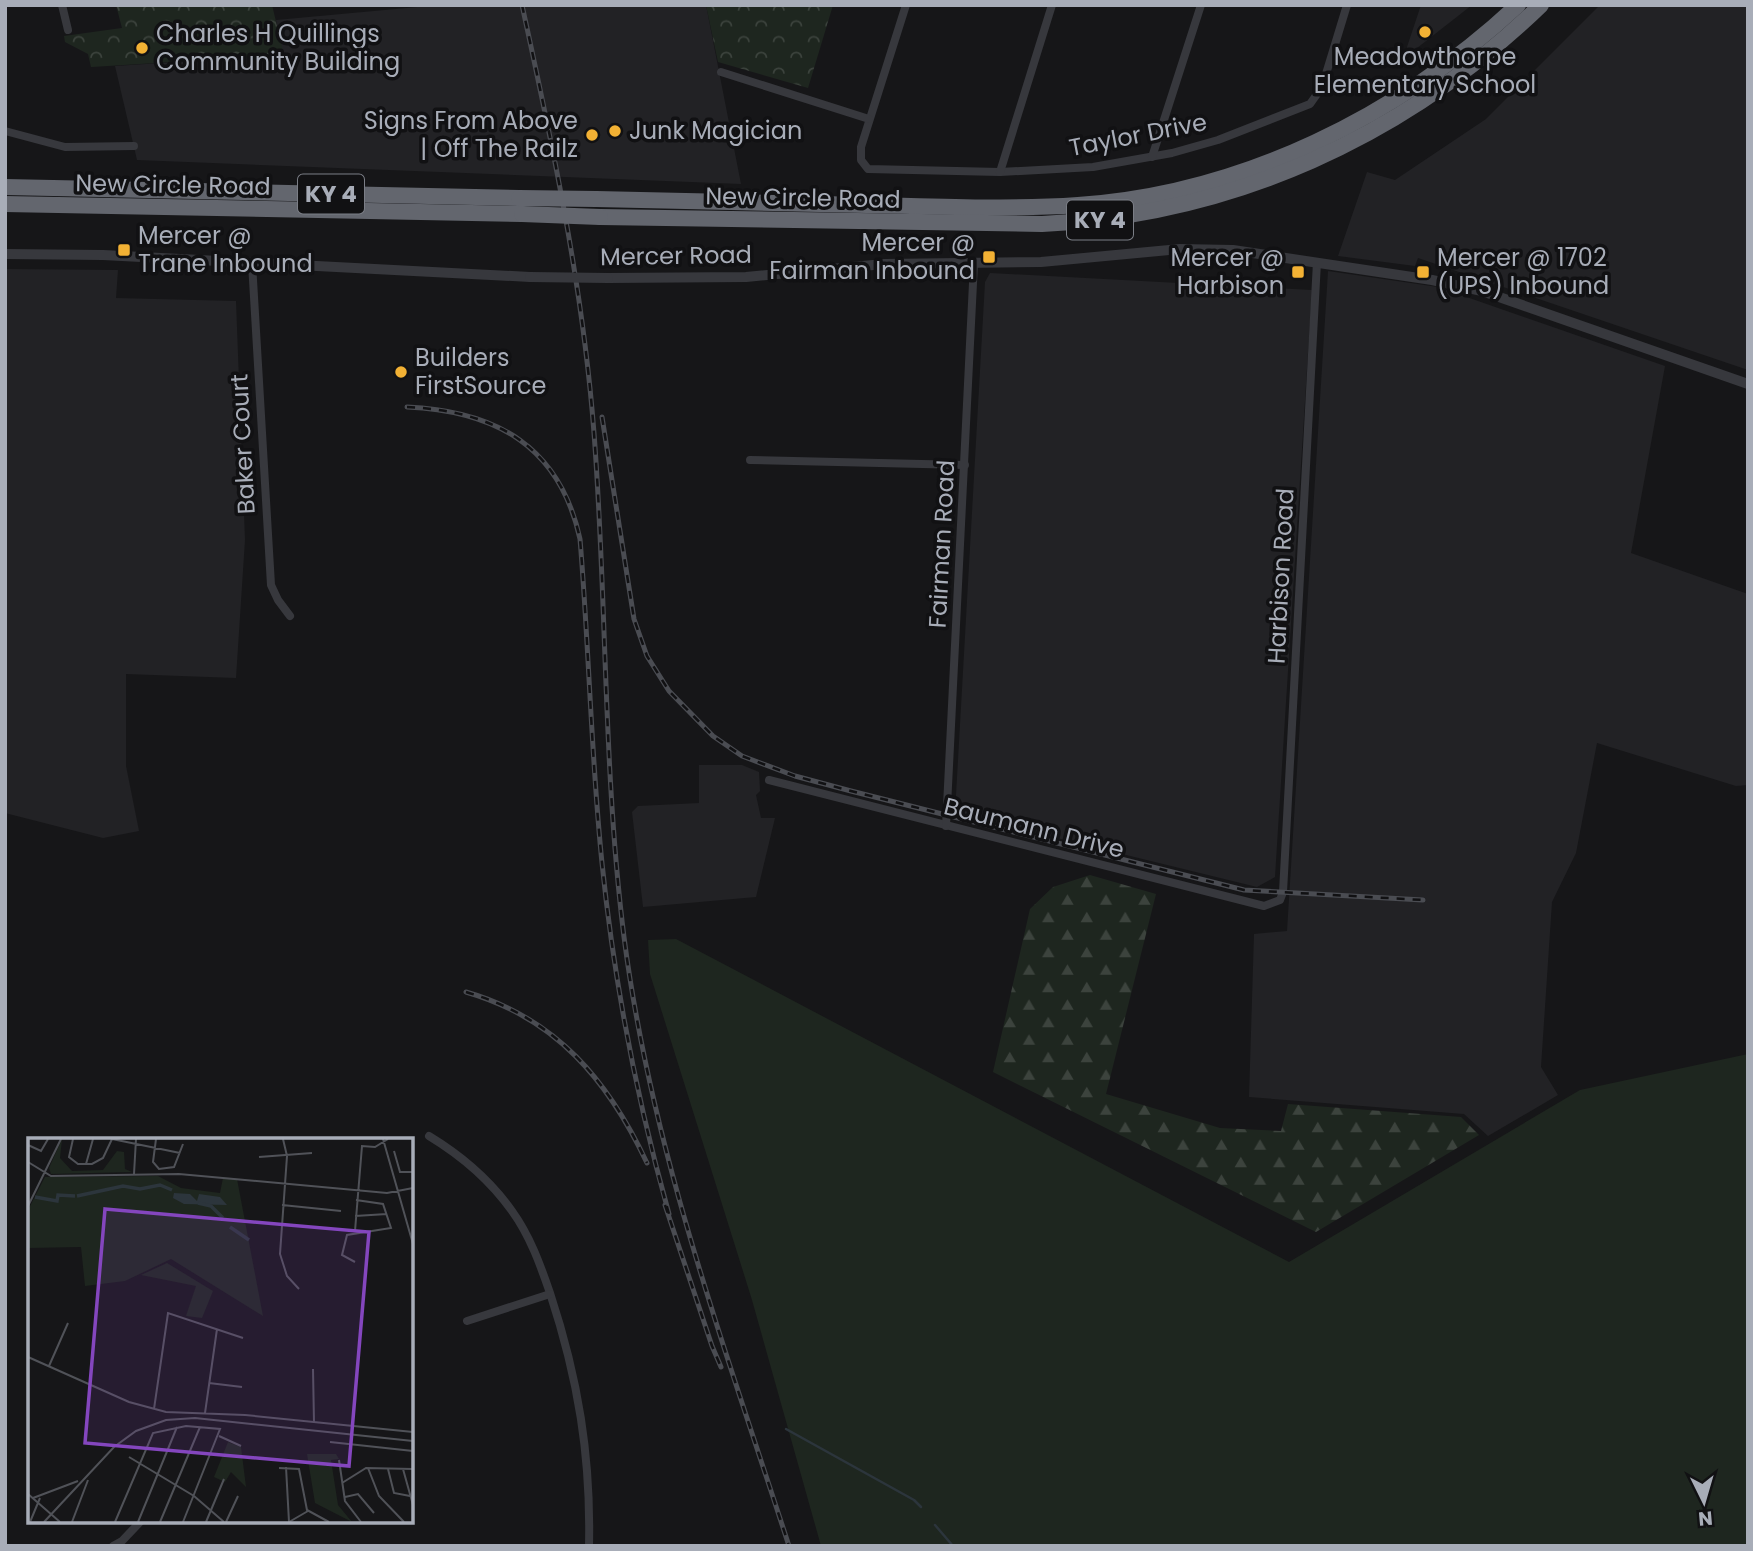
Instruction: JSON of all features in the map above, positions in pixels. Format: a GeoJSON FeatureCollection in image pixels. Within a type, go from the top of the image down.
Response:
{"type":"FeatureCollection","features":[{"type":"Feature","properties":{"kind":"highway","name":"New Circle Road"},"geometry":{"type":"LineString","coordinates":[[5,187],[989,208],[1079,205],[1170,191],[1257,165],[1341,130],[1415,88],[1486,35],[1518,5]]}},
{"type":"Feature","properties":{"kind":"highway","name":"New Circle Road"},"geometry":{"type":"LineString","coordinates":[[5,204],[600,217],[1042,224],[1083,222],[1180,206],[1269,180],[1362,138],[1459,77],[1541,5]]}},
{"type":"Feature","properties":{"kind":"street"},"geometry":{"type":"LineString","coordinates":[[62,5],[68,30]]}},
{"type":"Feature","properties":{"kind":"street"},"geometry":{"type":"LineString","coordinates":[[721,72],[869,119],[906,5]]}},
{"type":"Feature","properties":{"kind":"street"},"geometry":{"type":"LineString","coordinates":[[1000,172],[1052,5]]}},
{"type":"Feature","properties":{"kind":"street"},"geometry":{"type":"LineString","coordinates":[[1152,157],[1201,5]]}},
{"type":"Feature","properties":{"kind":"street","name":"Taylor Drive"},"geometry":{"type":"LineString","coordinates":[[869,119],[861,147],[862,163],[865,168],[874,170],[1000,172],[1093,167],[1152,157],[1218,140],[1310,104],[1322,87],[1348,5]]}},
{"type":"Feature","properties":{"kind":"street"},"geometry":{"type":"LineString","coordinates":[[5,131],[65,147],[134,146]]}},
{"type":"Feature","properties":{"kind":"street","name":"Mercer Road"},"geometry":{"type":"LineString","coordinates":[[5,254],[530,277],[608,278],[746,277],[884,264],[1067,261],[1206,248],[1317,262],[1482,291],[1748,384]]}},
{"type":"Feature","properties":{"kind":"street","name":"Harbison Road"},"geometry":{"type":"LineString","coordinates":[[1283,892],[1317,262]]}},
{"type":"Feature","properties":{"kind":"street","name":"Baker Court"},"geometry":{"type":"LineString","coordinates":[[252,263],[271,585],[290,616]]}},
{"type":"Feature","properties":{"kind":"street","name":"Fairman Road"},"geometry":{"type":"LineString","coordinates":[[946,826],[974,263]]}},
{"type":"Feature","properties":{"kind":"street"},"geometry":{"type":"LineString","coordinates":[[750,460],[965,465]]}},
{"type":"Feature","properties":{"kind":"street","name":"Baumann Drive"},"geometry":{"type":"LineString","coordinates":[[769,780],[1264,906],[1275,904],[1283,892]]}},
{"type":"Feature","properties":{"kind":"street"},"geometry":{"type":"LineString","coordinates":[[429,1136],[475,1170],[508,1206],[533,1248],[572,1360],[582,1415],[589,1491],[589,1546]]}},
{"type":"Feature","properties":{"kind":"street"},"geometry":{"type":"LineString","coordinates":[[467,1321],[550,1294]]}},
{"type":"Feature","properties":{"kind":"street"},"geometry":{"type":"LineString","coordinates":[[113,1546],[122,1541],[139,1523]]}},
{"type":"Feature","properties":{"kind":"shaded area"},"geometry":{"type":"Polygon","coordinates":[[[439,5],[706,5],[741,184],[137,160],[115,66],[283,55],[276,20],[439,5]]]}},
{"type":"Feature","properties":{"kind":"shaded area","name":"Meadowthorpe Elementary School"},"geometry":{"type":"Polygon","coordinates":[[[1421,5],[1472,5],[1403,59],[1421,5]]]}},
{"type":"Feature","properties":{"kind":"shaded area"},"geometry":{"type":"Polygon","coordinates":[[[1600,5],[1748,5],[1748,370],[1418,258],[1415,266],[1338,256],[1367,172],[1395,180],[1486,119],[1600,5]]]}},
{"type":"Feature","properties":{"kind":"shaded area"},"geometry":{"type":"Polygon","coordinates":[[[5,269],[118,270],[116,298],[236,301],[245,540],[236,678],[126,674],[126,766],[139,831],[103,838],[5,813],[5,269]]]}},
{"type":"Feature","properties":{"kind":"shaded area"},"geometry":{"type":"Polygon","coordinates":[[[1328,271],[1438,287],[1665,366],[1631,553],[1748,594],[1748,785],[1736,786],[1597,743],[1576,853],[1552,902],[1541,1067],[1558,1095],[1488,1136],[1464,1114],[1249,1097],[1254,934],[1287,931],[1328,271]]]}},
{"type":"Feature","properties":{"kind":"shaded area"},"geometry":{"type":"Polygon","coordinates":[[[990,273],[1312,290],[1275,877],[1257,887],[955,813],[985,282],[990,273]]]}},
{"type":"Feature","properties":{"kind":"shaded area"},"geometry":{"type":"Polygon","coordinates":[[[699,765],[742,765],[759,772],[760,791],[756,795],[761,818],[775,818],[756,897],[643,907],[632,812],[638,806],[699,803],[699,765]]]}},
{"type":"Feature","properties":{"kind":"green space"},"geometry":{"type":"Polygon","coordinates":[[[116,5],[272,5],[284,55],[91,67],[88,54],[65,42],[64,36],[122,28],[116,5]]]}},
{"type":"Feature","properties":{"kind":"green space"},"geometry":{"type":"Polygon","coordinates":[[[706,5],[833,5],[808,88],[718,62],[706,5]]]}},
{"type":"Feature","properties":{"kind":"green space"},"geometry":{"type":"Polygon","coordinates":[[[1090,875],[1156,894],[1106,1094],[1220,1128],[1281,1131],[1288,1104],[1461,1117],[1479,1135],[1316,1232],[993,1072],[1030,909],[1053,887],[1090,875]]]}},
{"type":"Feature","properties":{"kind":"green space"},"geometry":{"type":"Polygon","coordinates":[[[676,939],[1289,1262],[1580,1090],[1748,1054],[1748,1546],[821,1546],[752,1300],[650,974],[648,940],[676,939]]]}},
{"type":"Feature","properties":{"kind":"waterway"},"geometry":{"type":"LineString","coordinates":[[786,1429],[914,1500],[921,1507]]}},
{"type":"Feature","properties":{"kind":"waterway"},"geometry":{"type":"LineString","coordinates":[[935,1525],[953,1546]]}},
{"type":"Feature","properties":{"kind":"railway"},"geometry":{"type":"LineString","coordinates":[[522,5],[566,218],[589,379],[598,496],[612,811],[624,937],[636,1015],[652,1092],[692,1245],[789,1546]]}},
{"type":"Feature","properties":{"kind":"railway"},"geometry":{"type":"LineString","coordinates":[[407,407],[469,416],[496,426],[520,440],[540,458],[557,480],[571,507],[580,539],[598,823],[613,952],[637,1084],[669,1214]]}},
{"type":"Feature","properties":{"kind":"railway"},"geometry":{"type":"LineString","coordinates":[[602,417],[634,619],[647,656],[669,691],[713,736],[742,756],[795,776],[851,791],[1244,890],[1423,900]]}},
{"type":"Feature","properties":{"kind":"railway"},"geometry":{"type":"LineString","coordinates":[[466,992],[498,1003],[527,1018],[576,1056],[615,1105],[647,1163]]}},
{"type":"Feature","properties":{"kind":"railway"},"geometry":{"type":"LineString","coordinates":[[665,1205],[721,1367]]}},
{"type":"Feature","properties":{"kind":"place","name":"Meadowthorpe Elementary School"},"geometry":{"type":"Point","coordinates":[1425,32]}},
{"type":"Feature","properties":{"kind":"place","name":"Charles H Quillings Community Building"},"geometry":{"type":"Point","coordinates":[142,48]}},
{"type":"Feature","properties":{"kind":"place","name":"Junk Magician"},"geometry":{"type":"Point","coordinates":[615,131]}},
{"type":"Feature","properties":{"kind":"place","name":"Signs From Above | Off The Railz"},"geometry":{"type":"Point","coordinates":[592,135]}},
{"type":"Feature","properties":{"kind":"place","name":"Mercer @ Trane Inbound"},"geometry":{"type":"Point","coordinates":[124,250]}},
{"type":"Feature","properties":{"kind":"place","name":"Mercer @ Fairman Inbound"},"geometry":{"type":"Point","coordinates":[989,257]}},
{"type":"Feature","properties":{"kind":"place","name":"Mercer @ Harbison"},"geometry":{"type":"Point","coordinates":[1298,272]}},
{"type":"Feature","properties":{"kind":"place","name":"Mercer @ 1702 (UPS) Inbound"},"geometry":{"type":"Point","coordinates":[1423,272]}},
{"type":"Feature","properties":{"kind":"place","name":"Builders FirstSource"},"geometry":{"type":"Point","coordinates":[401,372]}}]}
